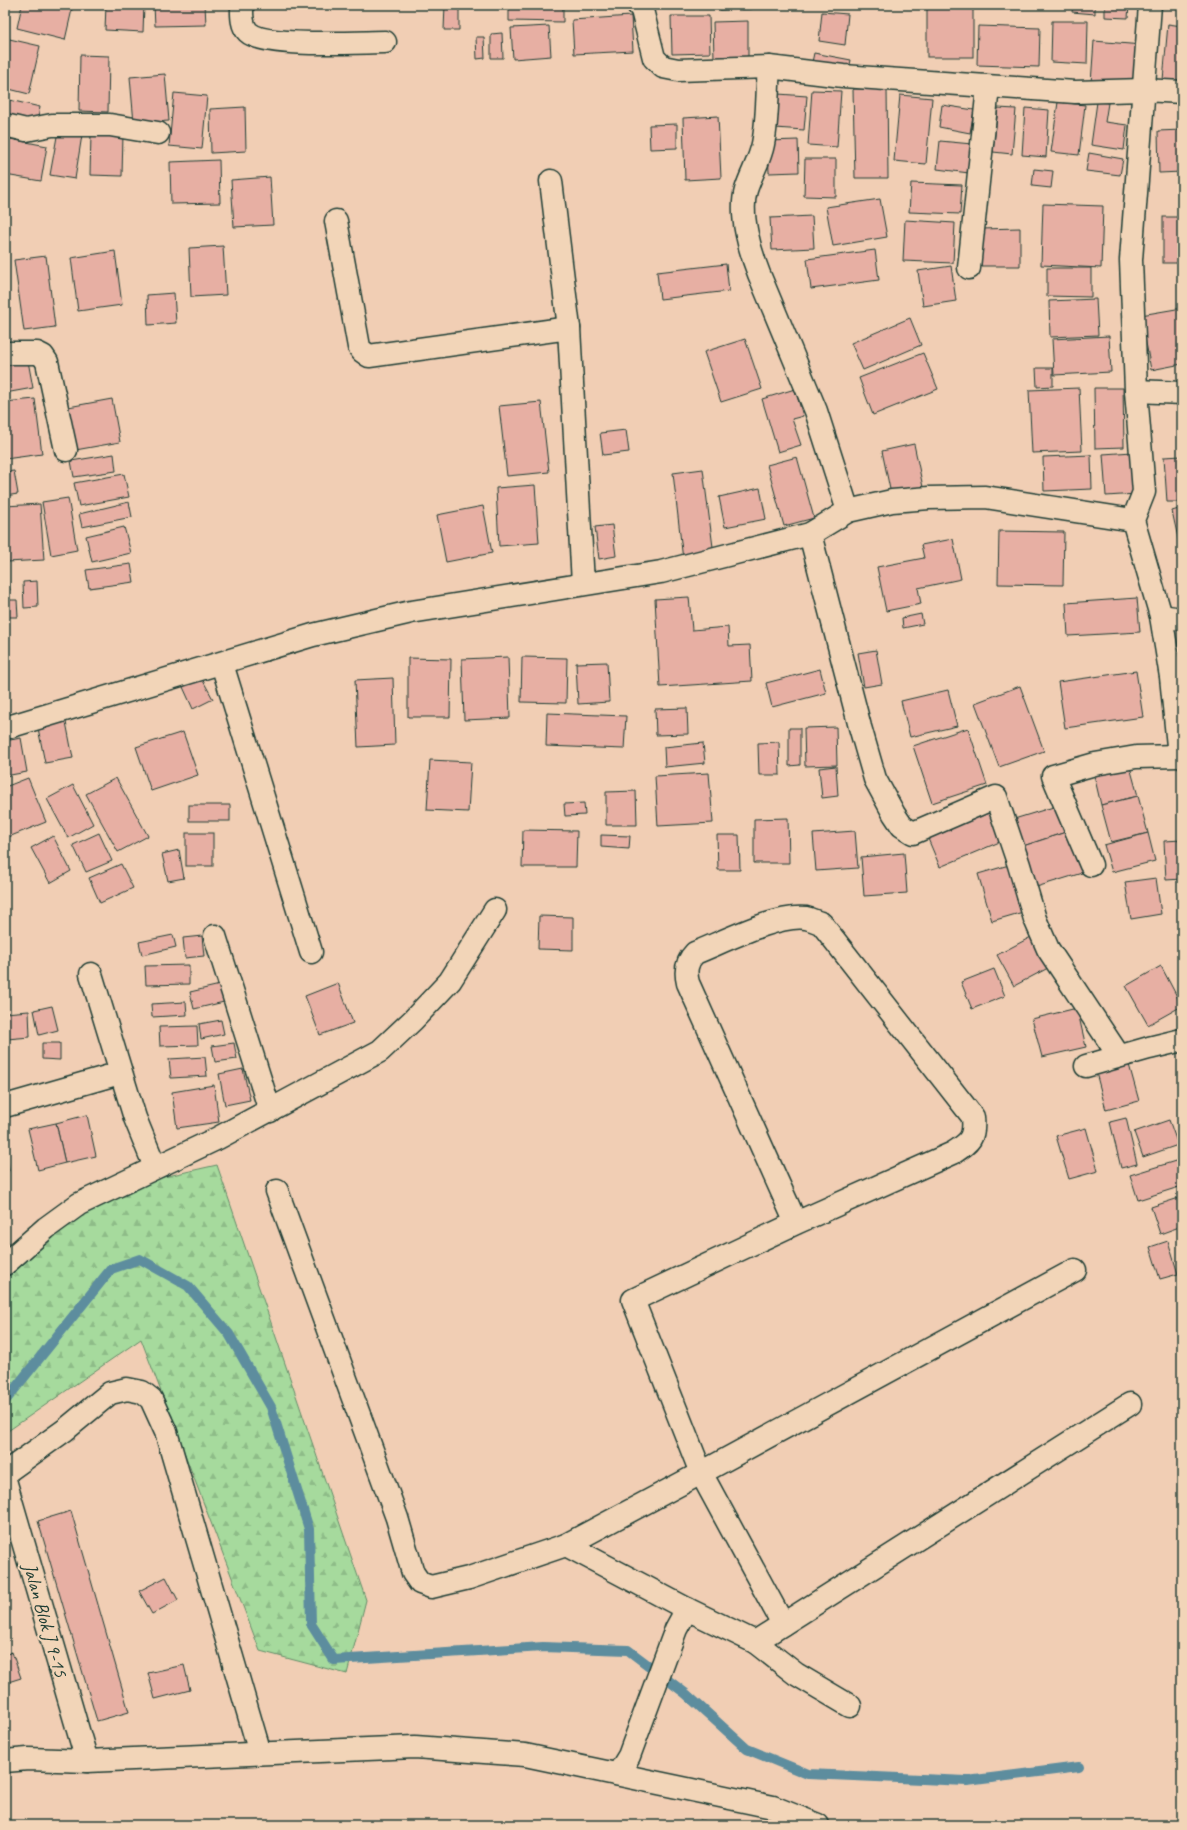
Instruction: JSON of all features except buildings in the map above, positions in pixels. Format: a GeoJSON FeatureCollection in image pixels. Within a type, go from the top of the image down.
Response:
{"type":"FeatureCollection","features":[{"type":"Feature","properties":{"kind":"street"},"geometry":{"type":"LineString","coordinates":[[242,5],[245,27],[248,32],[260,38],[306,42],[385,42]]}},
{"type":"Feature","properties":{"kind":"street"},"geometry":{"type":"LineString","coordinates":[[638,5],[642,10],[654,58],[663,67],[678,70],[769,67],[843,76],[988,87],[1075,92],[1143,90],[1182,92]]}},
{"type":"Feature","properties":{"kind":"street"},"geometry":{"type":"LineString","coordinates":[[1091,865],[1053,776],[1095,764],[1136,757],[1180,757],[1170,677],[1172,618],[1132,520],[1144,492],[1136,391],[1131,260],[1150,5]]}},
{"type":"Feature","properties":{"kind":"street"},"geometry":{"type":"LineString","coordinates":[[769,67],[762,146],[746,192],[744,209],[747,229],[752,257],[816,411],[848,511]]}},
{"type":"Feature","properties":{"kind":"street"},"geometry":{"type":"LineString","coordinates":[[969,268],[988,87]]}},
{"type":"Feature","properties":{"kind":"street"},"geometry":{"type":"LineString","coordinates":[[5,124],[26,130],[52,125],[110,125],[158,133]]}},
{"type":"Feature","properties":{"kind":"street"},"geometry":{"type":"LineString","coordinates":[[551,181],[569,328],[583,584]]}},
{"type":"Feature","properties":{"kind":"street"},"geometry":{"type":"LineString","coordinates":[[336,221],[359,347],[369,356],[569,328]]}},
{"type":"Feature","properties":{"kind":"street"},"geometry":{"type":"LineString","coordinates":[[5,353],[37,353],[43,356],[47,362],[66,450]]}},
{"type":"Feature","properties":{"kind":"street"},"geometry":{"type":"LineString","coordinates":[[1136,391],[1182,393]]}},
{"type":"Feature","properties":{"kind":"street"},"geometry":{"type":"LineString","coordinates":[[5,728],[222,664],[313,635],[411,612],[661,572],[810,534],[848,511],[892,501],[929,498],[985,497],[1132,520]]}},
{"type":"Feature","properties":{"kind":"street"},"geometry":{"type":"LineString","coordinates":[[810,534],[875,779],[894,814],[902,826],[913,833],[996,797],[1035,918],[1048,949],[1119,1056]]}},
{"type":"Feature","properties":{"kind":"street"},"geometry":{"type":"LineString","coordinates":[[222,664],[311,952]]}},
{"type":"Feature","properties":{"kind":"street"},"geometry":{"type":"LineString","coordinates":[[5,1264],[46,1228],[79,1204],[218,1138],[380,1050],[413,1020],[450,981],[495,910]]}},
{"type":"Feature","properties":{"kind":"street"},"geometry":{"type":"LineString","coordinates":[[783,1624],[701,1473],[633,1300],[796,1223],[953,1153],[965,1145],[972,1137],[974,1128],[973,1117],[821,923],[806,918],[779,921],[765,925],[695,953],[688,962],[685,974],[691,991],[796,1223]]}},
{"type":"Feature","properties":{"kind":"street"},"geometry":{"type":"LineString","coordinates":[[215,936],[270,1111]]}},
{"type":"Feature","properties":{"kind":"street"},"geometry":{"type":"LineString","coordinates":[[91,974],[120,1074],[135,1118],[155,1167]]}},
{"type":"Feature","properties":{"kind":"street"},"geometry":{"type":"LineString","coordinates":[[1086,1066],[1182,1040]]}},
{"type":"Feature","properties":{"kind":"street"},"geometry":{"type":"LineString","coordinates":[[5,1106],[120,1074]]}},
{"type":"Feature","properties":{"kind":"street"},"geometry":{"type":"LineString","coordinates":[[277,1191],[397,1518],[413,1573],[420,1583],[431,1587],[469,1578],[566,1545],[1074,1270]]}},
{"type":"Feature","properties":{"kind":"street"},"geometry":{"type":"LineString","coordinates":[[5,1473],[65,1430],[110,1393],[127,1389],[142,1392],[151,1399],[166,1432],[260,1753]]}},
{"type":"Feature","properties":{"kind":"street"},"geometry":{"type":"LineString","coordinates":[[755,1642],[1130,1404]]}},
{"type":"Feature","properties":{"kind":"street","name":"Jalan Blok J 9-15"},"geometry":{"type":"LineString","coordinates":[[5,1480],[87,1760]]}},
{"type":"Feature","properties":{"kind":"street"},"geometry":{"type":"LineString","coordinates":[[566,1545],[687,1609],[755,1642],[796,1674],[850,1706]]}},
{"type":"Feature","properties":{"kind":"street"},"geometry":{"type":"LineString","coordinates":[[624,1765],[676,1629],[687,1609]]}},
{"type":"Feature","properties":{"kind":"street"},"geometry":{"type":"LineString","coordinates":[[5,1761],[28,1759],[87,1760],[415,1747],[525,1755],[624,1765],[773,1807],[818,1825]]}},
{"type":"Feature","properties":{"kind":"green space"},"geometry":{"type":"Polygon","coordinates":[[[217,1165],[366,1600],[347,1674],[260,1651],[141,1339],[5,1433],[5,1254],[65,1199],[217,1165]]]}},
{"type":"Feature","properties":{"kind":"waterway"},"geometry":{"type":"LineString","coordinates":[[5,1401],[111,1269],[140,1259],[188,1286],[229,1334],[271,1407],[309,1529],[311,1624],[334,1660],[543,1647],[628,1650],[685,1693],[747,1749],[808,1774],[967,1781],[1079,1767]]}}]}
